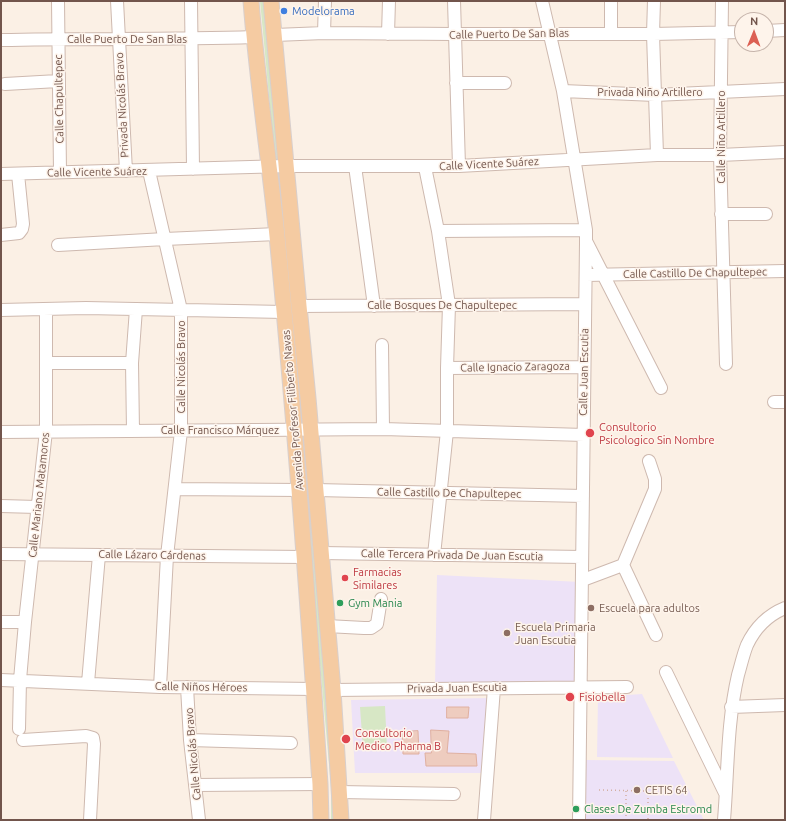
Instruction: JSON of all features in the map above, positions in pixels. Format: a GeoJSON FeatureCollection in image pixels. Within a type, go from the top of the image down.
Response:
{"type":"FeatureCollection","features":[{"type":"Feature","properties":{"kind":"main road","name":"Avenida Profesor Filiberto Navas"},"geometry":{"type":"LineString","coordinates":[[250,1],[268,168],[277,234],[295,430],[314,689],[321,820]]}},
{"type":"Feature","properties":{"kind":"main road","name":"Avenida Profesor Filiberto Navas"},"geometry":{"type":"LineString","coordinates":[[271,1],[328,626],[341,820]]}},
{"type":"Feature","properties":{"kind":"street","name":"Calle Chapultepec"},"geometry":{"type":"LineString","coordinates":[[58,1],[60,172]]}},
{"type":"Feature","properties":{"kind":"street","name":"Privada Nicolás Bravo"},"geometry":{"type":"LineString","coordinates":[[117,1],[126,171]]}},
{"type":"Feature","properties":{"kind":"street"},"geometry":{"type":"LineString","coordinates":[[191,1],[193,169]]}},
{"type":"Feature","properties":{"kind":"street"},"geometry":{"type":"LineString","coordinates":[[324,1],[324,33]]}},
{"type":"Feature","properties":{"kind":"street"},"geometry":{"type":"LineString","coordinates":[[388,34],[389,1]]}},
{"type":"Feature","properties":{"kind":"street"},"geometry":{"type":"LineString","coordinates":[[454,1],[459,166]]}},
{"type":"Feature","properties":{"kind":"street","name":"Calle Juan Escutia"},"geometry":{"type":"LineString","coordinates":[[542,1],[564,91],[586,236],[582,557],[583,580],[578,820]]}},
{"type":"Feature","properties":{"kind":"street"},"geometry":{"type":"LineString","coordinates":[[611,33],[612,1]]}},
{"type":"Feature","properties":{"kind":"street"},"geometry":{"type":"LineString","coordinates":[[654,1],[653,34],[657,155]]}},
{"type":"Feature","properties":{"kind":"street","name":"Calle Niño Artillero"},"geometry":{"type":"LineString","coordinates":[[722,1],[720,155],[723,272]]}},
{"type":"Feature","properties":{"kind":"street"},"geometry":{"type":"LineString","coordinates":[[774,31],[785,30]]}},
{"type":"Feature","properties":{"kind":"street","name":"Calle Puerto De San Blas"},"geometry":{"type":"LineString","coordinates":[[275,36],[324,33],[653,34],[734,32]]}},
{"type":"Feature","properties":{"kind":"street","name":"Calle Puerto De San Blas"},"geometry":{"type":"LineString","coordinates":[[1,40],[191,39],[253,37]]}},
{"type":"Feature","properties":{"kind":"street"},"geometry":{"type":"LineString","coordinates":[[5,84],[58,81]]}},
{"type":"Feature","properties":{"kind":"street"},"geometry":{"type":"LineString","coordinates":[[456,83],[505,83]]}},
{"type":"Feature","properties":{"kind":"street","name":"Privada Niño Artillero"},"geometry":{"type":"LineString","coordinates":[[564,91],[655,95],[785,89]]}},
{"type":"Feature","properties":{"kind":"street","name":"Calle Vicente Suárez"},"geometry":{"type":"LineString","coordinates":[[1,174],[268,168],[286,166],[459,166],[657,155],[720,155],[785,152]]}},
{"type":"Feature","properties":{"kind":"street"},"geometry":{"type":"LineString","coordinates":[[355,166],[374,306]]}},
{"type":"Feature","properties":{"kind":"street"},"geometry":{"type":"LineString","coordinates":[[425,166],[438,231],[449,305],[447,431],[434,555]]}},
{"type":"Feature","properties":{"kind":"street","name":"Calle Nicolás Bravo"},"geometry":{"type":"LineString","coordinates":[[149,171],[181,310],[181,431],[167,556],[160,686]]}},
{"type":"Feature","properties":{"kind":"street"},"geometry":{"type":"LineString","coordinates":[[1,235],[19,233],[22,229],[23,224],[18,174]]}},
{"type":"Feature","properties":{"kind":"street"},"geometry":{"type":"LineString","coordinates":[[722,214],[766,214]]}},
{"type":"Feature","properties":{"kind":"street"},"geometry":{"type":"LineString","coordinates":[[438,231],[586,236],[661,388]]}},
{"type":"Feature","properties":{"kind":"street"},"geometry":{"type":"LineString","coordinates":[[58,245],[277,234]]}},
{"type":"Feature","properties":{"kind":"street","name":"Calle Castillo De Chapultepec"},"geometry":{"type":"LineString","coordinates":[[586,275],[785,271]]}},
{"type":"Feature","properties":{"kind":"street"},"geometry":{"type":"LineString","coordinates":[[723,272],[726,364]]}},
{"type":"Feature","properties":{"kind":"street","name":"Calle Bosques De Chapultepec"},"geometry":{"type":"LineString","coordinates":[[298,306],[585,304]]}},
{"type":"Feature","properties":{"kind":"street","name":"Calle Mariano Matamoros"},"geometry":{"type":"LineString","coordinates":[[46,309],[46,431],[20,680],[21,734],[86,736],[93,738],[94,744],[90,820]]}},
{"type":"Feature","properties":{"kind":"street"},"geometry":{"type":"LineString","coordinates":[[1,310],[136,309],[284,312]]}},
{"type":"Feature","properties":{"kind":"street"},"geometry":{"type":"LineString","coordinates":[[133,431],[132,363],[136,309]]}},
{"type":"Feature","properties":{"kind":"street"},"geometry":{"type":"LineString","coordinates":[[382,345],[383,429]]}},
{"type":"Feature","properties":{"kind":"street"},"geometry":{"type":"LineString","coordinates":[[46,362],[132,363]]}},
{"type":"Feature","properties":{"kind":"street","name":"Calle Ignacio Zaragoza"},"geometry":{"type":"LineString","coordinates":[[447,368],[584,367]]}},
{"type":"Feature","properties":{"kind":"street","name":"Calle Francisco Márquez"},"geometry":{"type":"LineString","coordinates":[[1,432],[383,429],[584,435]]}},
{"type":"Feature","properties":{"kind":"street"},"geometry":{"type":"LineString","coordinates":[[583,580],[623,565],[655,489],[655,479],[649,461]]}},
{"type":"Feature","properties":{"kind":"street"},"geometry":{"type":"LineString","coordinates":[[175,489],[300,490]]}},
{"type":"Feature","properties":{"kind":"street","name":"Calle Castillo De Chapultepec"},"geometry":{"type":"LineString","coordinates":[[316,490],[583,496]]}},
{"type":"Feature","properties":{"kind":"street"},"geometry":{"type":"LineString","coordinates":[[1,506],[37,507]]}},
{"type":"Feature","properties":{"kind":"street","name":"Calle Tercera Privada De Juan Escutia"},"geometry":{"type":"LineString","coordinates":[[321,553],[582,557]]}},
{"type":"Feature","properties":{"kind":"street","name":"Calle Lázaro Cárdenas"},"geometry":{"type":"LineString","coordinates":[[1,554],[304,557]]}},
{"type":"Feature","properties":{"kind":"street"},"geometry":{"type":"LineString","coordinates":[[88,683],[99,554]]}},
{"type":"Feature","properties":{"kind":"street"},"geometry":{"type":"LineString","coordinates":[[623,565],[656,635]]}},
{"type":"Feature","properties":{"kind":"street"},"geometry":{"type":"LineString","coordinates":[[328,626],[370,628],[377,624],[381,599]]}},
{"type":"Feature","properties":{"kind":"street"},"geometry":{"type":"LineString","coordinates":[[724,820],[731,707],[742,658],[747,646],[763,622],[776,612],[785,608]]}},
{"type":"Feature","properties":{"kind":"street"},"geometry":{"type":"LineString","coordinates":[[1,622],[25,622]]}},
{"type":"Feature","properties":{"kind":"street"},"geometry":{"type":"LineString","coordinates":[[666,672],[726,794]]}},
{"type":"Feature","properties":{"kind":"street","name":"Calle Niños Héroes"},"geometry":{"type":"LineString","coordinates":[[1,680],[187,687],[314,689]]}},
{"type":"Feature","properties":{"kind":"street","name":"Calle Nicolás Bravo"},"geometry":{"type":"LineString","coordinates":[[187,687],[190,740],[199,820]]}},
{"type":"Feature","properties":{"kind":"street","name":"Privada Juan Escutia"},"geometry":{"type":"LineString","coordinates":[[333,690],[627,687]]}},
{"type":"Feature","properties":{"kind":"street"},"geometry":{"type":"LineString","coordinates":[[484,820],[494,688]]}},
{"type":"Feature","properties":{"kind":"street"},"geometry":{"type":"LineString","coordinates":[[731,707],[785,705]]}},
{"type":"Feature","properties":{"kind":"street"},"geometry":{"type":"LineString","coordinates":[[190,740],[291,743]]}},
{"type":"Feature","properties":{"kind":"street"},"geometry":{"type":"LineString","coordinates":[[195,785],[320,784]]}},
{"type":"Feature","properties":{"kind":"street"},"geometry":{"type":"LineString","coordinates":[[340,792],[454,794]]}},
{"type":"Feature","properties":{"kind":"path"},"geometry":{"type":"LineString","coordinates":[[599,790],[648,791],[648,820]]}},
{"type":"Feature","properties":{"kind":"path"},"geometry":{"type":"LineString","coordinates":[[626,790],[626,820]]}},
{"type":"Feature","properties":{"kind":"shaded area","name":"Escuela Primaria Juan Escutia"},"geometry":{"type":"Polygon","coordinates":[[[437,575],[581,582],[578,686],[435,684],[437,575]]]}},
{"type":"Feature","properties":{"kind":"shaded area"},"geometry":{"type":"Polygon","coordinates":[[[642,694],[673,758],[597,757],[598,697],[642,694]]]}},
{"type":"Feature","properties":{"kind":"shaded area"},"geometry":{"type":"Polygon","coordinates":[[[493,698],[486,773],[355,773],[351,700],[493,698]]]}},
{"type":"Feature","properties":{"kind":"shaded area","name":"CETIS 64"},"geometry":{"type":"Polygon","coordinates":[[[586,760],[674,761],[704,820],[585,820],[586,760]]]}},
{"type":"Feature","properties":{"kind":"green space"},"geometry":{"type":"Polygon","coordinates":[[[260,1],[269,1],[283,162],[275,160],[260,1]]]}},
{"type":"Feature","properties":{"kind":"green space"},"geometry":{"type":"Polygon","coordinates":[[[302,434],[305,434],[339,820],[331,820],[331,787],[300,440],[302,434]]]}},
{"type":"Feature","properties":{"kind":"green space"},"geometry":{"type":"Polygon","coordinates":[[[385,706],[387,748],[363,749],[360,707],[385,706]]]}},
{"type":"Feature","properties":{"kind":"building"},"geometry":{"type":"Polygon","coordinates":[[[447,707],[469,707],[468,718],[447,718],[447,707]]]}},
{"type":"Feature","properties":{"kind":"building"},"geometry":{"type":"Polygon","coordinates":[[[431,730],[449,731],[447,753],[476,754],[477,766],[426,766],[425,753],[431,753],[431,730]]]}},
{"type":"Feature","properties":{"kind":"building"},"geometry":{"type":"Polygon","coordinates":[[[418,731],[419,754],[403,754],[402,732],[418,731]]]}},
{"type":"Feature","properties":{"kind":"place","name":"Modelorama"},"geometry":{"type":"Point","coordinates":[284,11]}},
{"type":"Feature","properties":{"kind":"place","name":"Consultorio Psicologico Sin Nombre"},"geometry":{"type":"Point","coordinates":[590,433]}},
{"type":"Feature","properties":{"kind":"place","name":"Farmacias Similares"},"geometry":{"type":"Point","coordinates":[345,578]}},
{"type":"Feature","properties":{"kind":"place","name":"Gym Mania"},"geometry":{"type":"Point","coordinates":[340,603]}},
{"type":"Feature","properties":{"kind":"place","name":"Escuela para adultos"},"geometry":{"type":"Point","coordinates":[591,608]}},
{"type":"Feature","properties":{"kind":"place","name":"Escuela Primaria Juan Escutia"},"geometry":{"type":"Point","coordinates":[507,633]}},
{"type":"Feature","properties":{"kind":"place","name":"Fisiobella"},"geometry":{"type":"Point","coordinates":[570,697]}},
{"type":"Feature","properties":{"kind":"place","name":"Consultorio Medico Pharma B"},"geometry":{"type":"Point","coordinates":[346,739]}},
{"type":"Feature","properties":{"kind":"place","name":"CETIS 64"},"geometry":{"type":"Point","coordinates":[637,790]}},
{"type":"Feature","properties":{"kind":"place","name":"Clases De Zumba Estromd"},"geometry":{"type":"Point","coordinates":[576,809]}}]}
